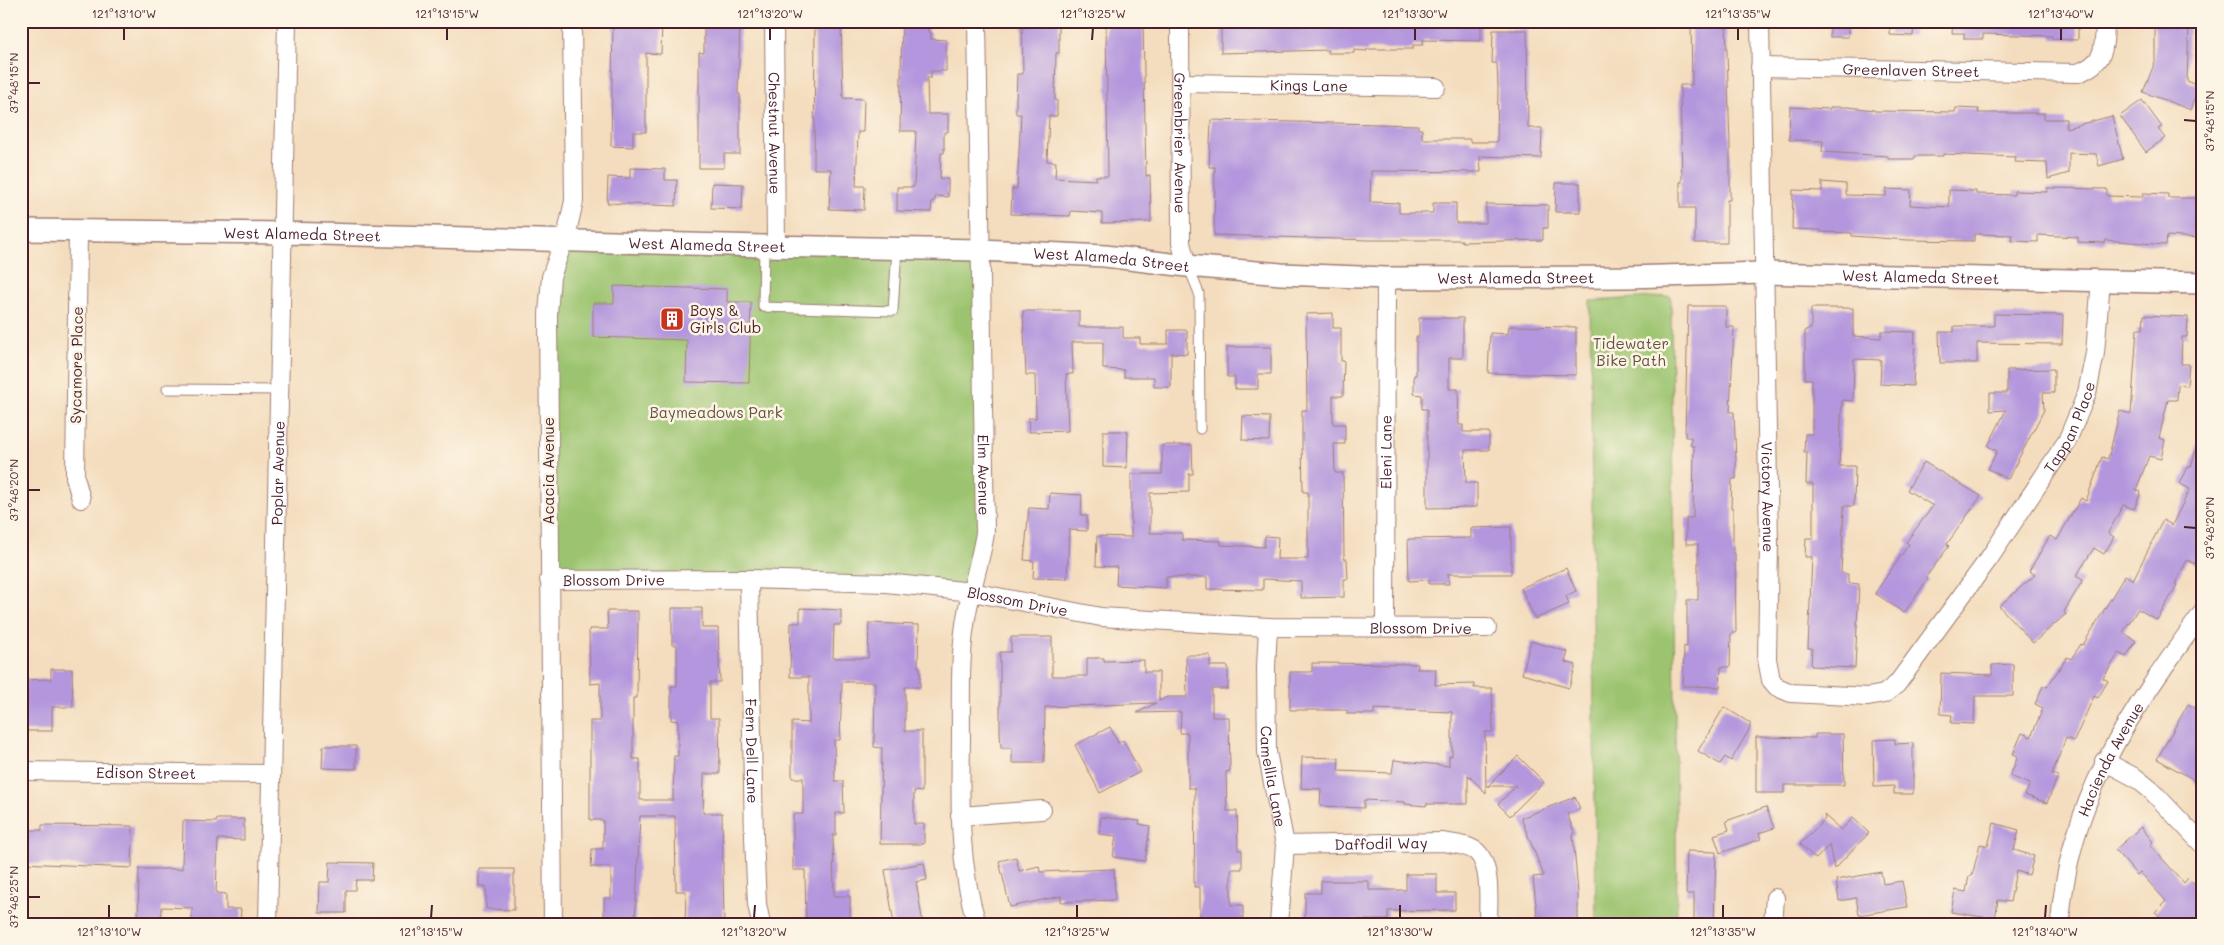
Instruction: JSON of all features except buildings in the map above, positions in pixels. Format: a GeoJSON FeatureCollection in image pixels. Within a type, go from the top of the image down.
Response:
{"type":"FeatureCollection","features":[{"type":"Feature","properties":{"kind":"street","name":"Poplar Avenue"},"geometry":{"type":"LineString","coordinates":[[268,924],[287,21]]}},
{"type":"Feature","properties":{"kind":"street","name":"Acacia Avenue"},"geometry":{"type":"LineString","coordinates":[[553,924],[548,314],[551,277],[564,240],[574,200],[572,21]]}},
{"type":"Feature","properties":{"kind":"street","name":"Chestnut Avenue"},"geometry":{"type":"LineString","coordinates":[[770,246],[774,21]]}},
{"type":"Feature","properties":{"kind":"street","name":"Elm Avenue"},"geometry":{"type":"LineString","coordinates":[[977,21],[984,533],[982,554],[968,606],[961,658],[960,816],[961,851],[969,898],[977,924]]}},
{"type":"Feature","properties":{"kind":"street","name":"Greenbrier Avenue"},"geometry":{"type":"LineString","coordinates":[[1180,21],[1181,243],[1187,266]]}},
{"type":"Feature","properties":{"kind":"street","name":"Victory Avenue"},"geometry":{"type":"LineString","coordinates":[[1760,21],[1769,544],[1767,659],[1770,680],[1777,687],[1791,693],[1868,697],[1884,694],[1897,684],[1990,557]]}},
{"type":"Feature","properties":{"kind":"street","name":"Greenlaven Street"},"geometry":{"type":"LineString","coordinates":[[1760,68],[2078,73],[2091,68],[2100,59],[2103,50],[2105,21]]}},
{"type":"Feature","properties":{"kind":"street","name":"Kings Lane"},"geometry":{"type":"LineString","coordinates":[[1181,82],[1436,87]]}},
{"type":"Feature","properties":{"kind":"street","name":"West Alameda Street"},"geometry":{"type":"LineString","coordinates":[[21,230],[284,233],[980,250],[1105,256],[1187,266],[1281,274],[1386,278],[1627,277],[1764,274],[2203,283]]}},
{"type":"Feature","properties":{"kind":"street","name":"Sycamore Place"},"geometry":{"type":"LineString","coordinates":[[78,230],[75,477],[82,499]]}},
{"type":"Feature","properties":{"kind":"street","name":"Eleni Lane"},"geometry":{"type":"LineString","coordinates":[[1385,626],[1386,278]]}},
{"type":"Feature","properties":{"kind":"street","name":"Tappan Place"},"geometry":{"type":"LineString","coordinates":[[1990,557],[2067,441],[2086,393],[2095,353],[2101,280]]}},
{"type":"Feature","properties":{"kind":"street","name":"Blossom Drive"},"geometry":{"type":"LineString","coordinates":[[549,580],[750,578],[886,583],[972,592],[1101,617],[1268,627],[1385,626],[1486,628]]}},
{"type":"Feature","properties":{"kind":"street","name":"Fern Dell Lane"},"geometry":{"type":"LineString","coordinates":[[750,578],[754,838],[757,904],[762,924]]}},
{"type":"Feature","properties":{"kind":"street","name":"Hacienda Avenue"},"geometry":{"type":"LineString","coordinates":[[2060,924],[2062,896],[2070,853],[2082,814],[2104,761],[2145,694],[2203,612]]}},
{"type":"Feature","properties":{"kind":"street","name":"Camellia Lane"},"geometry":{"type":"LineString","coordinates":[[1268,627],[1266,668],[1268,752],[1285,845],[1279,924]]}},
{"type":"Feature","properties":{"kind":"street"},"geometry":{"type":"LineString","coordinates":[[2104,761],[2136,778],[2152,791],[2203,845]]}},
{"type":"Feature","properties":{"kind":"street","name":"Edison Street"},"geometry":{"type":"LineString","coordinates":[[21,771],[271,774]]}},
{"type":"Feature","properties":{"kind":"street"},"geometry":{"type":"LineString","coordinates":[[960,816],[1042,810]]}},
{"type":"Feature","properties":{"kind":"street","name":"Daffodil Way"},"geometry":{"type":"LineString","coordinates":[[1285,845],[1444,842],[1468,847],[1483,860],[1488,880],[1488,924]]}},
{"type":"Feature","properties":{"kind":"street"},"geometry":{"type":"LineString","coordinates":[[1772,924],[1775,898]]}},
{"type":"Feature","properties":{"kind":"lane"},"geometry":{"type":"LineString","coordinates":[[770,246],[763,307],[893,311],[896,248]]}},
{"type":"Feature","properties":{"kind":"lane"},"geometry":{"type":"LineString","coordinates":[[1187,266],[1199,293],[1200,429]]}},
{"type":"Feature","properties":{"kind":"lane"},"geometry":{"type":"LineString","coordinates":[[167,388],[280,390]]}},
{"type":"Feature","properties":{"kind":"green space","name":"Baymeadows Park"},"geometry":{"type":"Polygon","coordinates":[[[564,241],[980,250],[985,533],[972,592],[549,580],[548,314],[564,241]]]}},
{"type":"Feature","properties":{"kind":"green space","name":"Tidewater Bike Path"},"geometry":{"type":"Polygon","coordinates":[[[1671,296],[1677,924],[1596,924],[1590,301],[1671,296]]]}},
{"type":"Feature","properties":{"kind":"place","name":"Boys & Girls Club"},"geometry":{"type":"Point","coordinates":[672,319]}}]}
